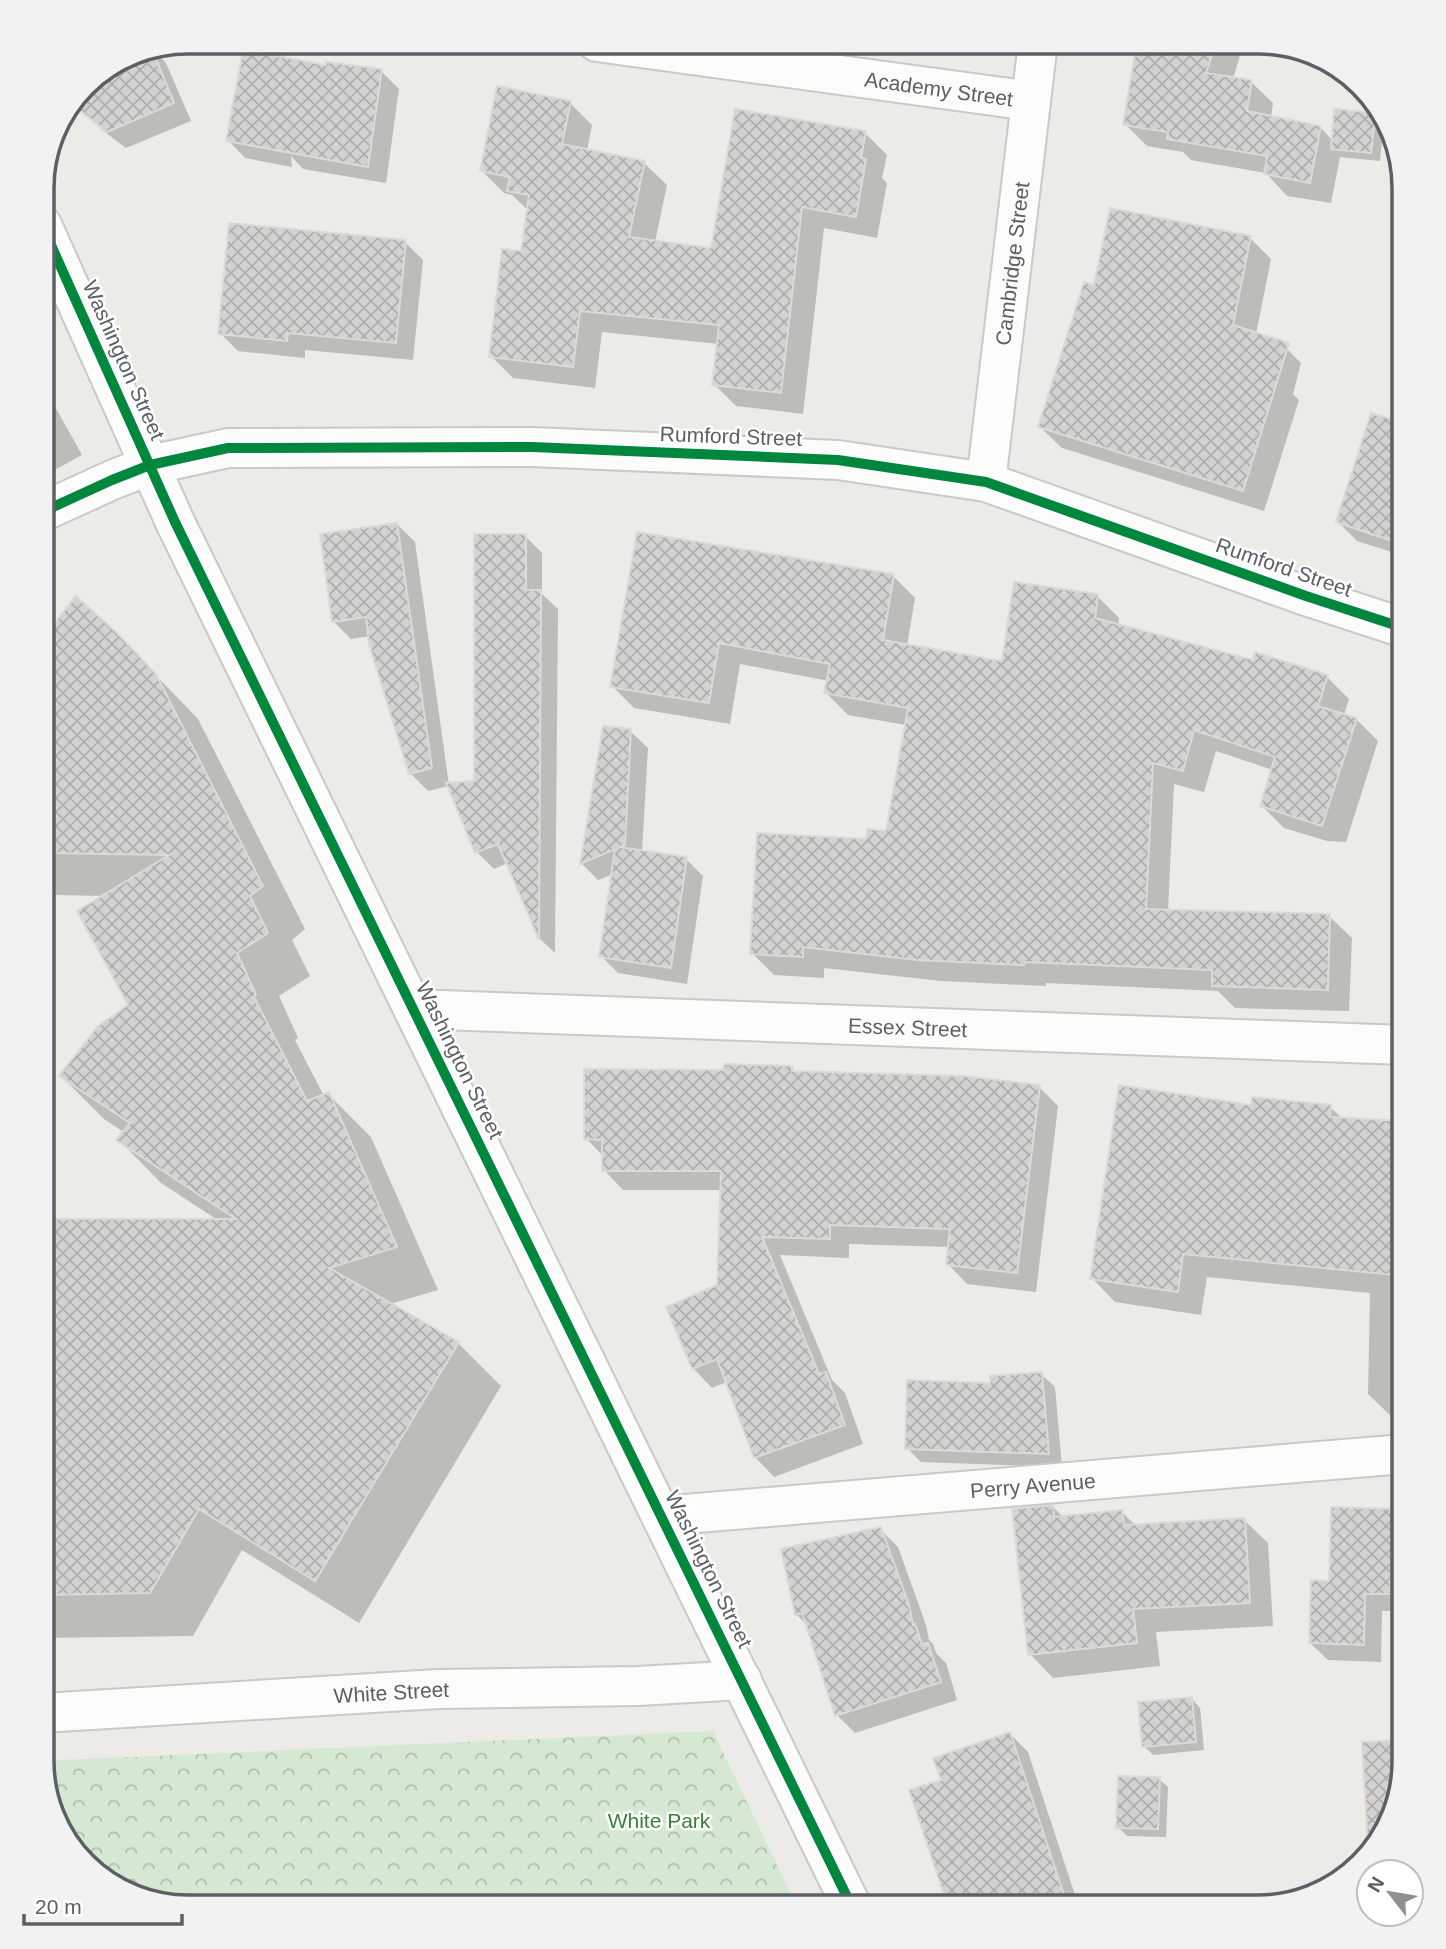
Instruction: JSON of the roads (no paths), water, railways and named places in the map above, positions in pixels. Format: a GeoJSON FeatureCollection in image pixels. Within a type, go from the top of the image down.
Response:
{"type":"FeatureCollection","features":[{"type":"Feature","properties":{"kind":"street","name":"Academy Street"},"geometry":{"type":"LineString","coordinates":[[693,55],[1031,101]]}},
{"type":"Feature","properties":{"kind":"street","name":"Cambridge Street"},"geometry":{"type":"LineString","coordinates":[[986,482],[1036,55]]}},
{"type":"Feature","properties":{"kind":"street","name":"Washington Street"},"geometry":{"type":"LineString","coordinates":[[55,254],[175,522],[846,1895]]}},
{"type":"Feature","properties":{"kind":"street","name":"Rumford Street"},"geometry":{"type":"LineString","coordinates":[[55,506],[150,465],[228,448],[531,447],[838,460],[986,482],[1392,624]]}},
{"type":"Feature","properties":{"kind":"street","name":"Essex Street"},"geometry":{"type":"LineString","coordinates":[[413,1009],[1392,1045]]}},
{"type":"Feature","properties":{"kind":"street","name":"Perry Avenue"},"geometry":{"type":"LineString","coordinates":[[662,1516],[1392,1455]]}},
{"type":"Feature","properties":{"kind":"street","name":"White Street"},"geometry":{"type":"LineString","coordinates":[[54,1712],[438,1689],[638,1686],[742,1680]]}},
{"type":"Feature","properties":{"kind":"park label","name":"White Park"},"geometry":{"type":"Point","coordinates":[659,1820]}}]}
